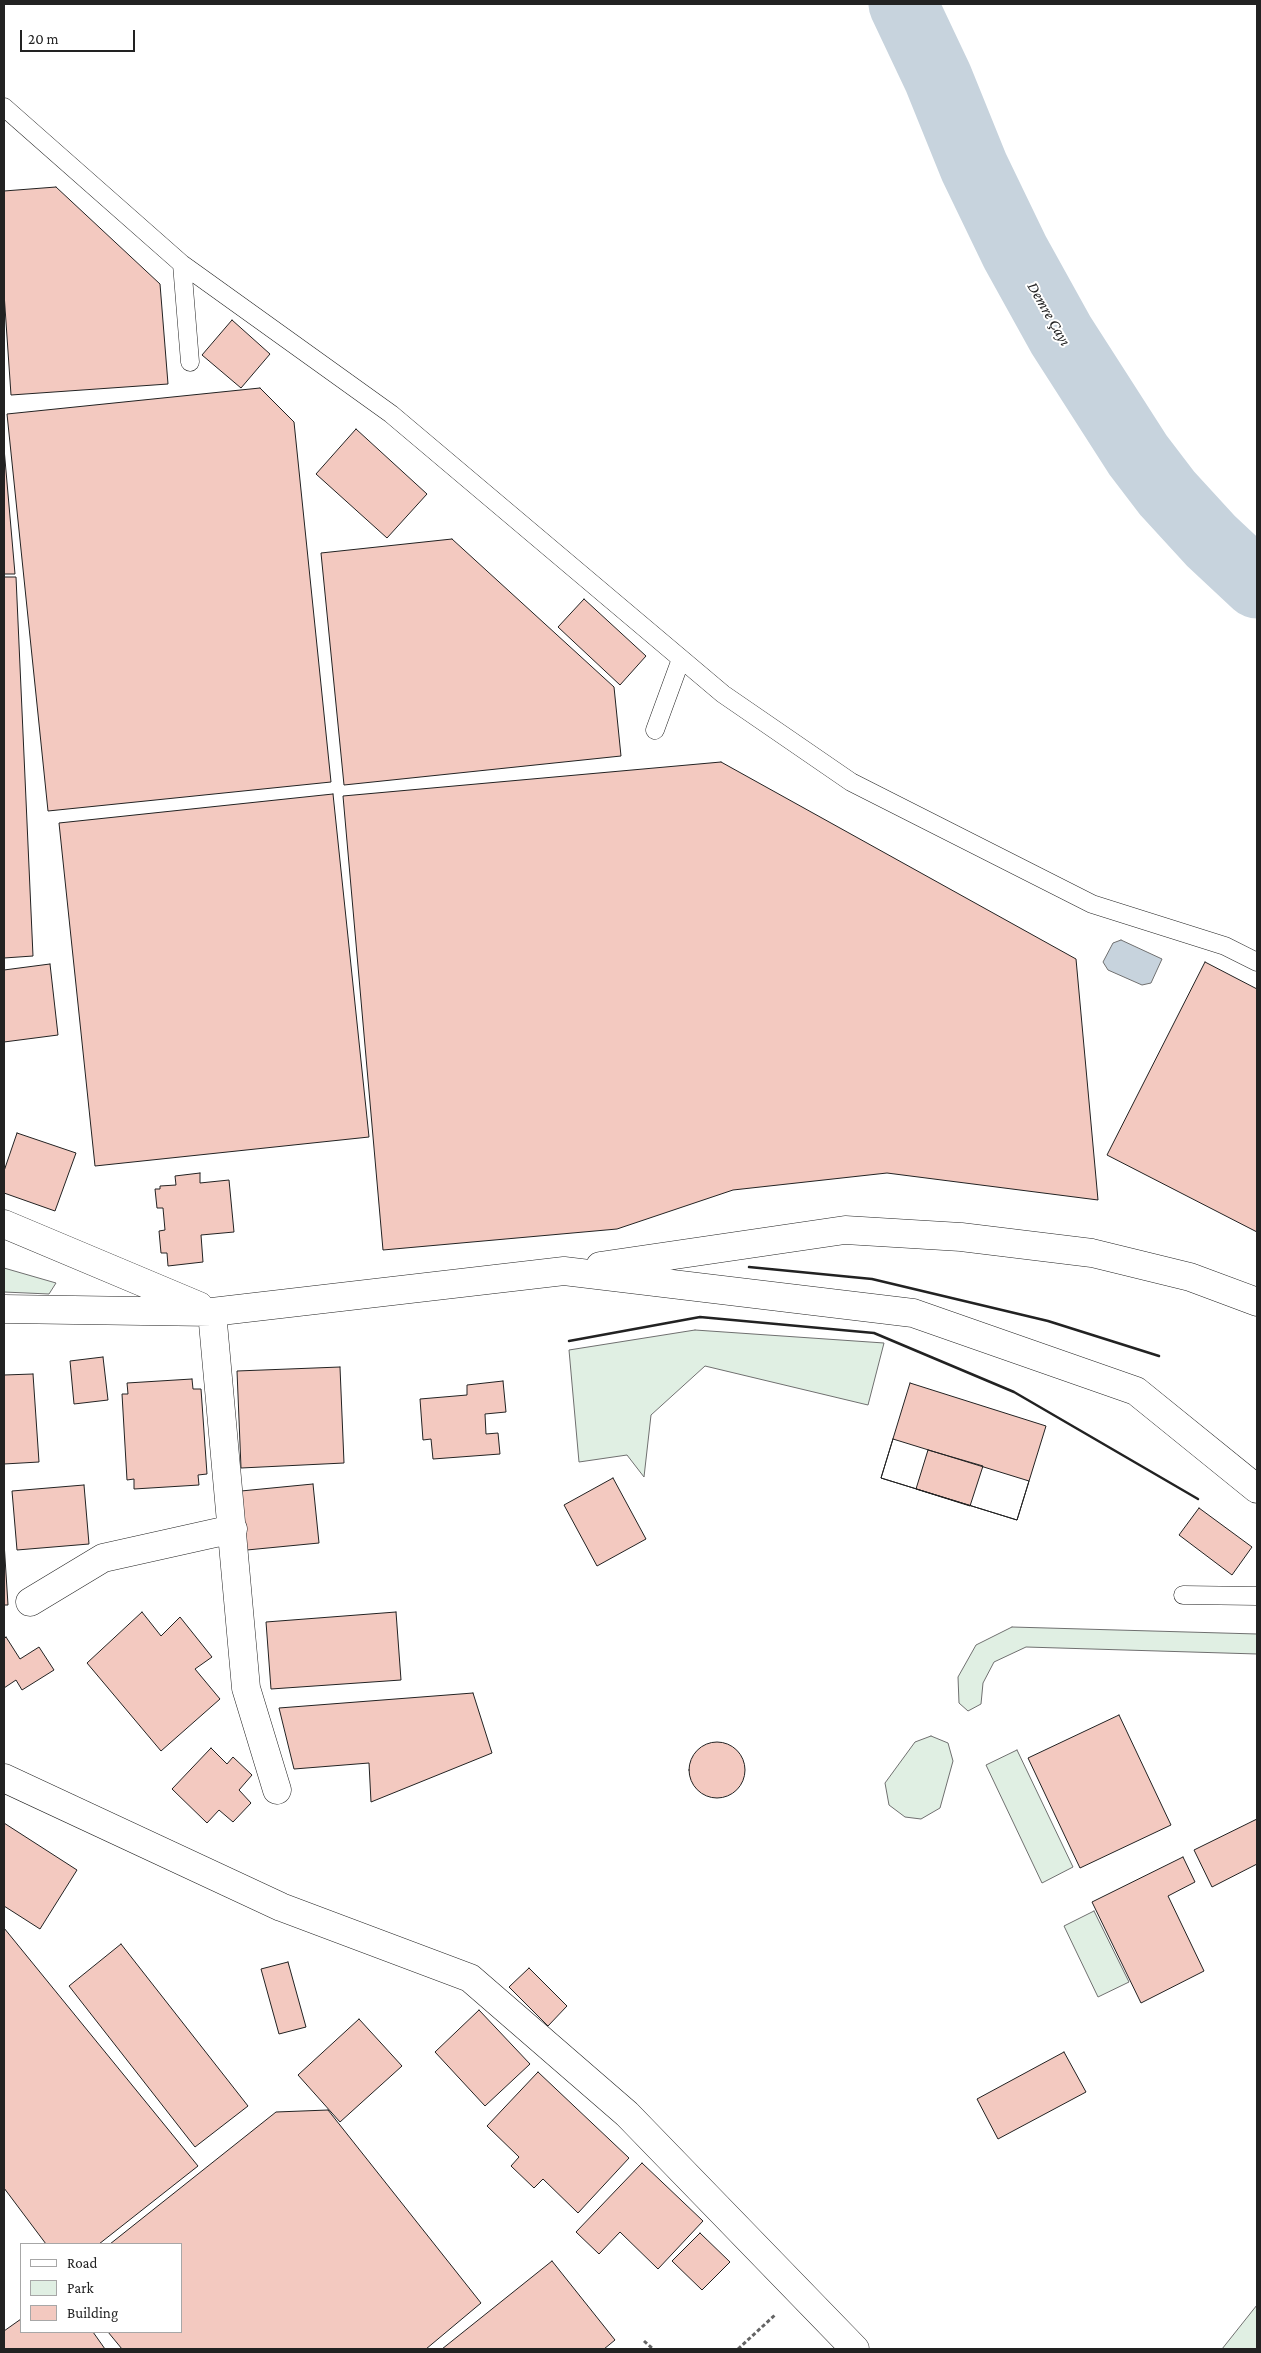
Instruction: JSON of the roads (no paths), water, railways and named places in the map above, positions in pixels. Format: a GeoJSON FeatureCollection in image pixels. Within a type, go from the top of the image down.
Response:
{"type":"FeatureCollection","features":[{"type":"Feature","properties":{"kind":"street"},"geometry":{"type":"LineString","coordinates":[[4,1224],[212,1312]]}},
{"type":"Feature","properties":{"kind":"street"},"geometry":{"type":"LineString","coordinates":[[4,1309],[212,1312],[564,1271],[846,1230],[961,1237],[1092,1254],[1190,1277],[1257,1302]]}},
{"type":"Feature","properties":{"kind":"street"},"geometry":{"type":"LineString","coordinates":[[564,1271],[913,1313],[1136,1391],[1257,1489]]}},
{"type":"Feature","properties":{"kind":"street"},"geometry":{"type":"LineString","coordinates":[[212,1312],[246,1688],[277,1790]]}},
{"type":"Feature","properties":{"kind":"street"},"geometry":{"type":"LineString","coordinates":[[30,1602],[103,1558],[233,1530]]}},
{"type":"Feature","properties":{"kind":"street"},"geometry":{"type":"LineString","coordinates":[[4,1778],[281,1907],[470,1978],[627,2114],[856,2349]]}},
{"type":"Feature","properties":{"kind":"lane"},"geometry":{"type":"LineString","coordinates":[[4,107],[182,264],[391,414],[723,694],[850,782],[1092,904],[1225,946],[1257,962]]}},
{"type":"Feature","properties":{"kind":"lane"},"geometry":{"type":"LineString","coordinates":[[182,264],[190,362]]}},
{"type":"Feature","properties":{"kind":"lane"},"geometry":{"type":"LineString","coordinates":[[655,730],[681,659]]}},
{"type":"Feature","properties":{"kind":"lane"},"geometry":{"type":"LineString","coordinates":[[1183,1595],[1257,1596]]}},
{"type":"Feature","properties":{"kind":"waterway","name":"Demre Çayı"},"geometry":{"type":"LineString","coordinates":[[903,4],[938,78],[974,167],[1015,252],[1061,335],[1138,455],[1167,493],[1211,541],[1257,584]]}}]}
